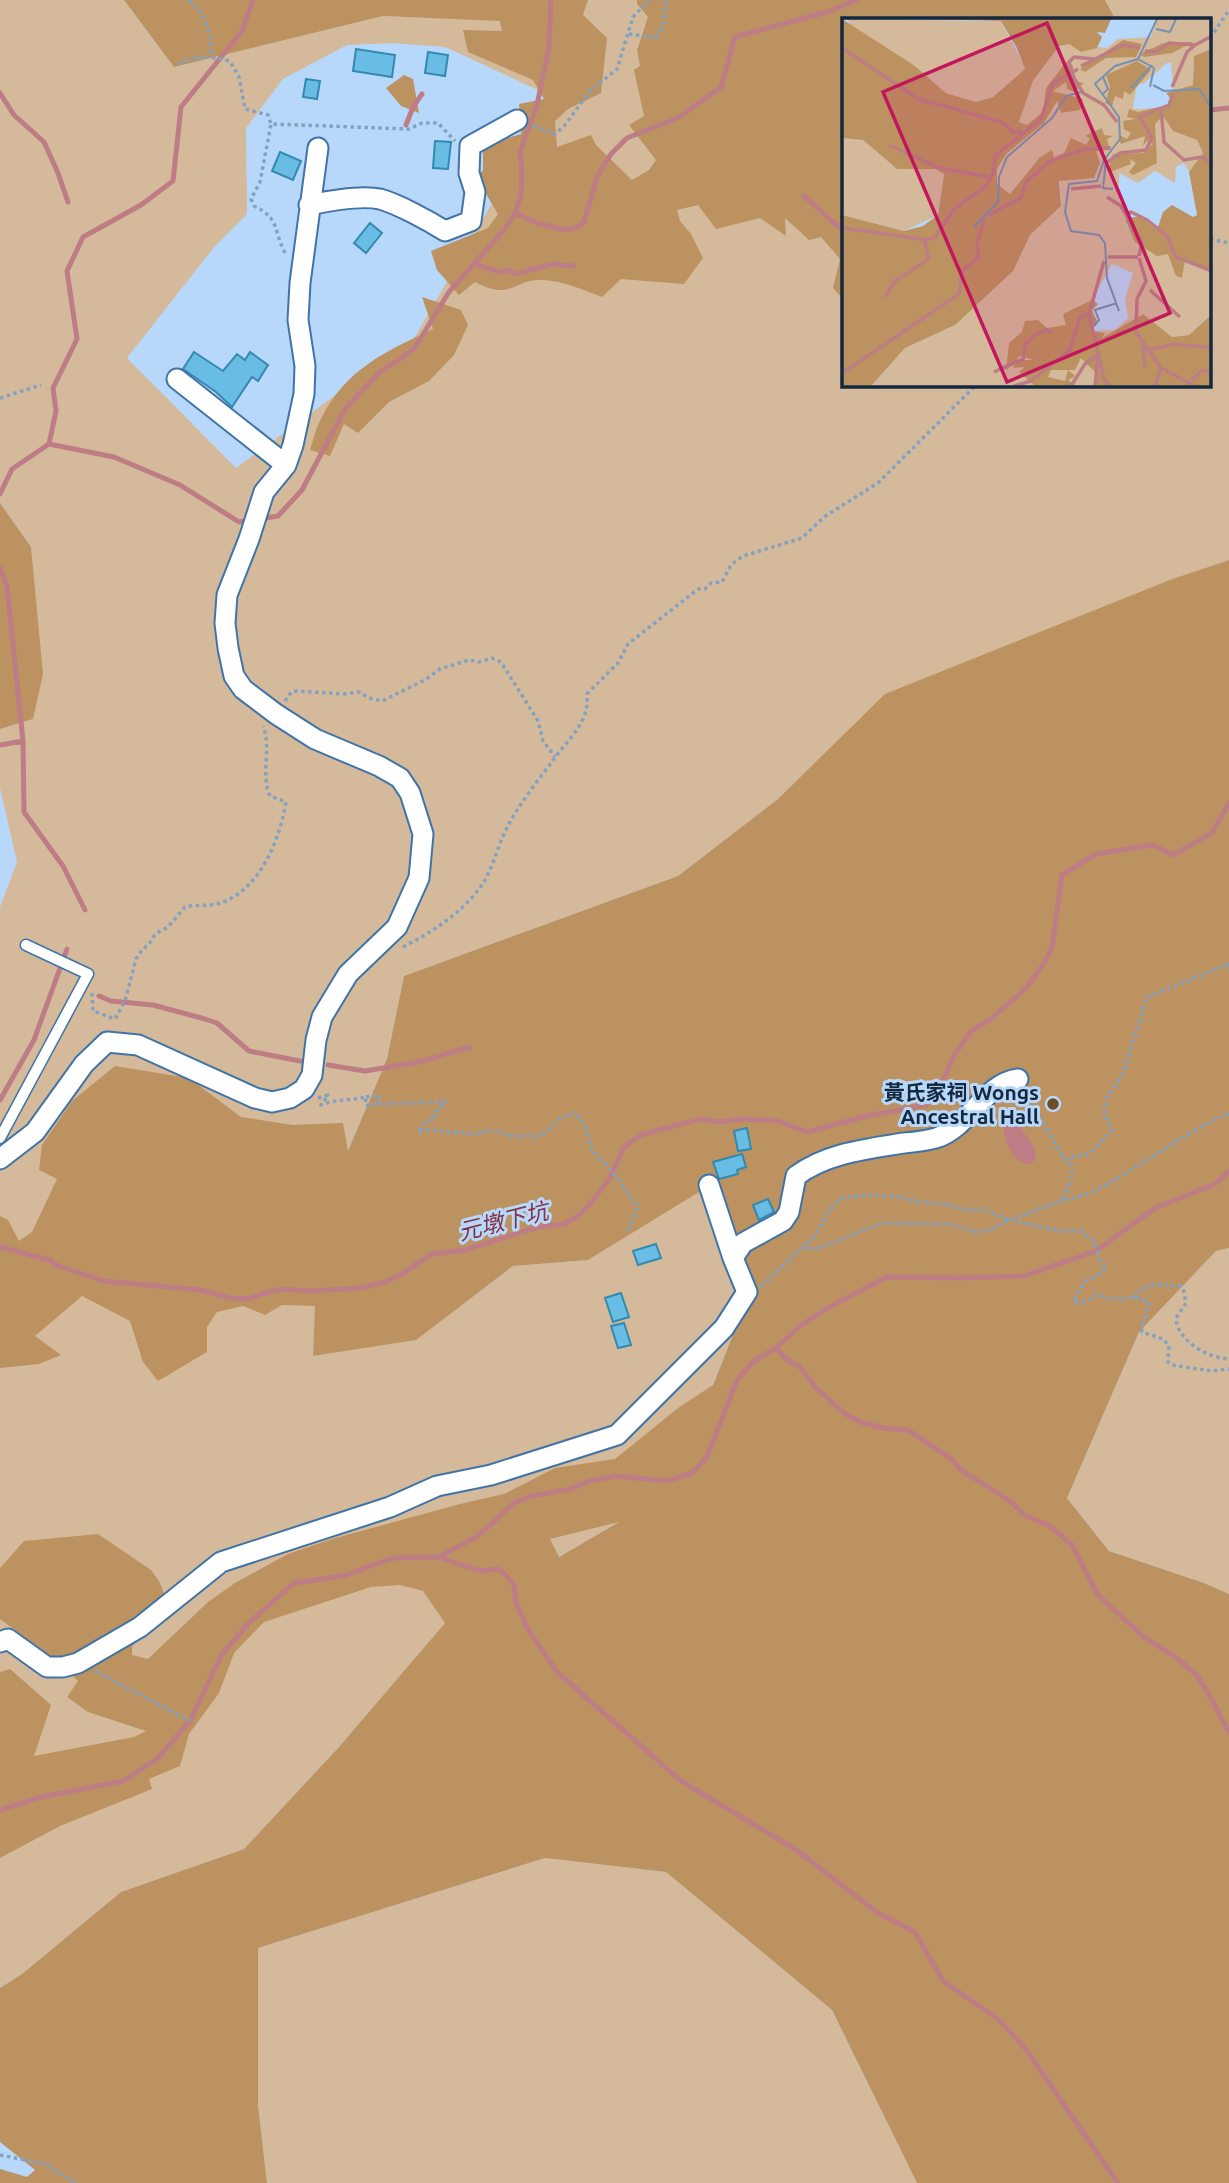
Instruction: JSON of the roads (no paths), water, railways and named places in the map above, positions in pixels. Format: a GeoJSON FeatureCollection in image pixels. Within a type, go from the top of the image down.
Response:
{"type":"FeatureCollection","features":[{"type":"Feature","properties":{"kind":"street"},"geometry":{"type":"LineString","coordinates":[[309,205],[351,199],[380,199],[445,231],[471,222],[475,192],[469,173],[470,146],[517,121]]}},
{"type":"Feature","properties":{"kind":"street"},"geometry":{"type":"LineString","coordinates":[[0,1159],[35,1132],[84,1064],[107,1042],[138,1045],[255,1098],[272,1102],[290,1098],[298,1093],[312,1075],[322,1017],[348,974],[397,927],[419,878],[423,834],[410,793],[400,778],[316,739],[243,689],[234,676],[225,623],[227,595],[264,492],[286,465],[304,394],[304,366],[298,320],[309,205],[318,148]]}},
{"type":"Feature","properties":{"kind":"street"},"geometry":{"type":"LineString","coordinates":[[177,379],[286,465]]}},
{"type":"Feature","properties":{"kind":"street"},"geometry":{"type":"LineString","coordinates":[[733,1258],[743,1243],[783,1222],[789,1212],[796,1176],[809,1167],[855,1152],[936,1138],[957,1129],[996,1087],[1018,1079]]}},
{"type":"Feature","properties":{"kind":"street"},"geometry":{"type":"LineString","coordinates":[[0,1642],[8,1639],[47,1667],[63,1667],[78,1662],[140,1627],[221,1562],[390,1507],[437,1486],[491,1475],[617,1435],[724,1328],[747,1292],[709,1185]]}},
{"type":"Feature","properties":{"kind":"lane"},"geometry":{"type":"LineString","coordinates":[[0,1138],[88,974],[26,945]]}},
{"type":"Feature","properties":{"kind":"waterway"},"geometry":{"type":"LineString","coordinates":[[49,444],[56,411],[53,388],[77,339],[67,271],[83,237],[141,205],[173,181],[181,107],[242,31],[253,0]]}},
{"type":"Feature","properties":{"kind":"waterway"},"geometry":{"type":"LineString","coordinates":[[259,519],[278,516],[302,490],[345,409],[379,373],[414,349],[449,292],[504,230],[515,213],[521,196],[520,152],[537,105],[549,47],[551,0]]}},
{"type":"Feature","properties":{"kind":"waterway"},"geometry":{"type":"LineString","coordinates":[[515,213],[537,223],[565,230],[577,228],[584,222],[597,177],[611,154],[627,138],[678,118],[721,87],[735,37],[827,12],[857,0]]}},
{"type":"Feature","properties":{"kind":"waterway"},"geometry":{"type":"LineString","coordinates":[[0,93],[14,115],[44,142],[68,202]]}},
{"type":"Feature","properties":{"kind":"waterway"},"geometry":{"type":"LineString","coordinates":[[406,125],[422,94]]}},
{"type":"Feature","properties":{"kind":"waterway"},"geometry":{"type":"LineString","coordinates":[[1212,110],[1229,108]]}},
{"type":"Feature","properties":{"kind":"waterway"},"geometry":{"type":"LineString","coordinates":[[804,196],[842,230]]}},
{"type":"Feature","properties":{"kind":"waterway"},"geometry":{"type":"LineString","coordinates":[[475,264],[499,272],[509,270],[515,274],[553,264],[574,266]]}},
{"type":"Feature","properties":{"kind":"waterway"},"geometry":{"type":"LineString","coordinates":[[0,494],[12,469],[49,444],[114,457],[180,485],[239,522],[249,520]]}},
{"type":"Feature","properties":{"kind":"waterway"},"geometry":{"type":"LineString","coordinates":[[0,568],[7,586],[23,741],[24,812],[63,866],[85,910]]}},
{"type":"Feature","properties":{"kind":"waterway"},"geometry":{"type":"LineString","coordinates":[[0,745],[23,741]]}},
{"type":"Feature","properties":{"kind":"waterway","name":"元墩下坑"},"geometry":{"type":"LineString","coordinates":[[0,1247],[50,1260],[56,1265],[104,1281],[201,1290],[230,1298],[247,1299],[285,1289],[308,1291],[361,1288],[400,1275],[432,1254],[465,1250],[538,1227],[564,1224],[578,1216],[590,1204],[610,1178],[624,1147],[641,1135],[700,1119],[720,1122],[743,1119],[778,1121],[807,1132],[867,1116],[926,1105],[971,1031],[991,1019],[1026,988],[1043,965],[1052,947],[1062,875],[1096,854],[1153,845],[1173,855],[1212,833],[1229,803]]}},
{"type":"Feature","properties":{"kind":"waterway"},"geometry":{"type":"LineString","coordinates":[[0,1100],[34,1040],[67,949]]}},
{"type":"Feature","properties":{"kind":"waterway"},"geometry":{"type":"LineString","coordinates":[[99,996],[111,1001],[153,1005],[205,1019],[217,1023],[249,1051],[300,1061]]}},
{"type":"Feature","properties":{"kind":"waterway"},"geometry":{"type":"LineString","coordinates":[[328,1065],[365,1071],[419,1062],[470,1047]]}},
{"type":"Feature","properties":{"kind":"waterway"},"geometry":{"type":"LineString","coordinates":[[0,1810],[41,1797],[123,1781],[157,1759],[190,1721],[222,1654],[249,1623],[294,1583],[343,1576],[393,1558],[439,1557],[478,1536],[514,1503],[531,1496],[571,1489],[590,1481],[616,1476],[667,1481],[692,1473],[707,1457],[737,1380],[754,1361],[776,1348],[800,1326],[829,1307],[887,1277],[1024,1276],[1096,1251],[1155,1208],[1215,1184],[1229,1171]]}},
{"type":"Feature","properties":{"kind":"waterway"},"geometry":{"type":"LineString","coordinates":[[776,1348],[786,1359],[800,1367],[816,1388],[844,1413],[860,1422],[883,1428],[908,1430],[950,1458],[961,1470],[1010,1501],[1024,1515],[1050,1526],[1072,1545],[1098,1595],[1144,1637],[1195,1673],[1229,1732]]}},
{"type":"Feature","properties":{"kind":"waterway"},"geometry":{"type":"LineString","coordinates":[[439,1557],[483,1571],[497,1569],[503,1572],[514,1585],[516,1602],[527,1628],[557,1672],[681,1781],[795,1849],[878,1913],[915,1932],[943,1981],[998,2019],[1025,2048],[1118,2183]]}},
{"type":"Feature","properties":{"kind":"place","name":"黃氏家祠 Wongs Ancestral Hall"},"geometry":{"type":"Point","coordinates":[1053,1104]}}]}
